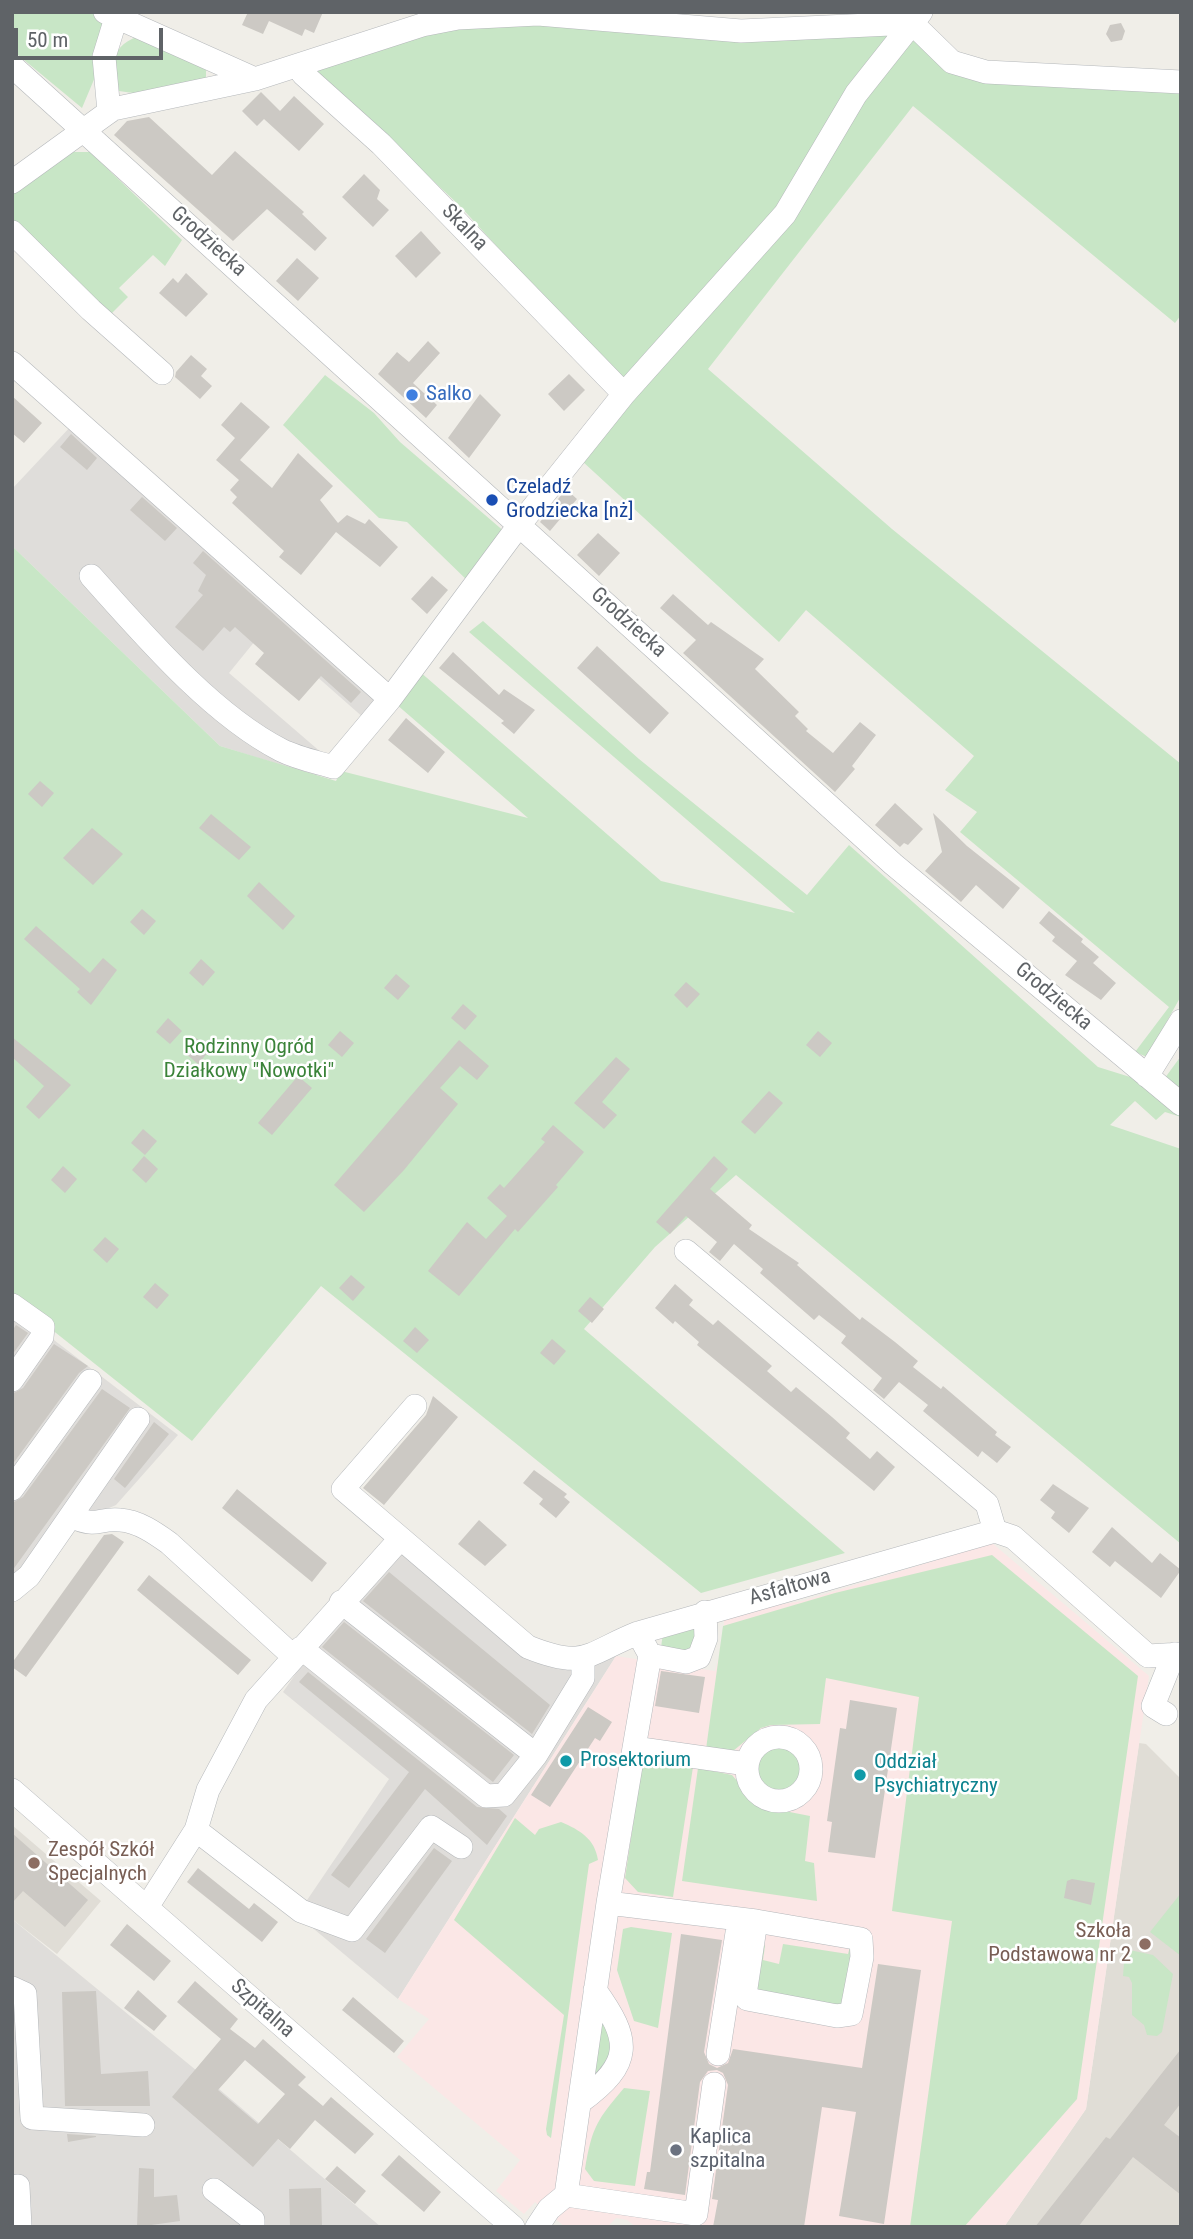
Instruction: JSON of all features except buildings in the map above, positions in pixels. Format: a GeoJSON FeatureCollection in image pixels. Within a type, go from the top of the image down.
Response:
{"type":"FeatureCollection","features":[{"type":"Feature","properties":{"kind":"street"},"geometry":{"type":"LineString","coordinates":[[12,182],[109,112],[301,67],[422,25],[490,14],[538,14],[741,31],[916,18]]}},
{"type":"Feature","properties":{"kind":"street"},"geometry":{"type":"LineString","coordinates":[[109,112],[104,57],[111,15],[255,79]]}},
{"type":"Feature","properties":{"kind":"street"},"geometry":{"type":"LineString","coordinates":[[916,18],[952,62],[986,72],[1181,82]]}},
{"type":"Feature","properties":{"kind":"street"},"geometry":{"type":"LineString","coordinates":[[91,576],[170,662],[222,708],[282,751],[333,767],[390,699],[520,524],[624,394],[785,214],[856,94],[916,18]]}},
{"type":"Feature","properties":{"kind":"street","name":"Grodziecka"},"geometry":{"type":"LineString","coordinates":[[12,66],[893,864],[1181,1104]]}},
{"type":"Feature","properties":{"kind":"street","name":"Skalna"},"geometry":{"type":"LineString","coordinates":[[301,67],[303,74],[381,144],[624,394]]}},
{"type":"Feature","properties":{"kind":"street"},"geometry":{"type":"LineString","coordinates":[[12,232],[91,310],[162,373]]}},
{"type":"Feature","properties":{"kind":"street"},"geometry":{"type":"LineString","coordinates":[[12,363],[390,699]]}},
{"type":"Feature","properties":{"kind":"street"},"geometry":{"type":"LineString","coordinates":[[1147,1076],[1181,1021]]}},
{"type":"Feature","properties":{"kind":"street"},"geometry":{"type":"LineString","coordinates":[[686,1251],[987,1504],[995,1531],[1013,1537],[1148,1656],[1177,1654],[1153,1706],[1166,1714]]}},
{"type":"Feature","properties":{"kind":"street"},"geometry":{"type":"LineString","coordinates":[[12,1305],[43,1327],[42,1337],[12,1380]]}},
{"type":"Feature","properties":{"kind":"street"},"geometry":{"type":"LineString","coordinates":[[12,1489],[90,1381]]}},
{"type":"Feature","properties":{"kind":"street"},"geometry":{"type":"LineString","coordinates":[[72,1517],[90,1525],[120,1520],[146,1527],[169,1543],[297,1652],[486,1796],[504,1796],[536,1755],[583,1678],[583,1659],[570,1660],[528,1647],[343,1489],[415,1406]]}},
{"type":"Feature","properties":{"kind":"street"},"geometry":{"type":"LineString","coordinates":[[12,1590],[29,1576],[138,1419]]}},
{"type":"Feature","properties":{"kind":"street","name":"Asfaltowa"},"geometry":{"type":"LineString","coordinates":[[583,1659],[638,1633],[705,1612],[995,1531]]}},
{"type":"Feature","properties":{"kind":"street"},"geometry":{"type":"LineString","coordinates":[[147,1907],[196,1830],[208,1790],[256,1700],[400,1539]]}},
{"type":"Feature","properties":{"kind":"street"},"geometry":{"type":"LineString","coordinates":[[341,1602],[536,1755]]}},
{"type":"Feature","properties":{"kind":"street"},"geometry":{"type":"LineString","coordinates":[[650,1656],[686,1662],[699,1657],[706,1638],[705,1612]]}},
{"type":"Feature","properties":{"kind":"street"},"geometry":{"type":"LineString","coordinates":[[537,2227],[549,2209],[566,2195],[608,1903],[650,1656],[638,1633]]}},
{"type":"Feature","properties":{"kind":"street"},"geometry":{"type":"LineString","coordinates":[[635,1748],[747,1764]]}},
{"type":"Feature","properties":{"kind":"street","name":"Szpitalna"},"geometry":{"type":"LineString","coordinates":[[12,1790],[513,2227]]}},
{"type":"Feature","properties":{"kind":"street"},"geometry":{"type":"LineString","coordinates":[[196,1830],[301,1911],[352,1930],[431,1827],[461,1847]]}},
{"type":"Feature","properties":{"kind":"street"},"geometry":{"type":"LineString","coordinates":[[608,1903],[747,1920],[861,1939],[862,1957],[851,2014],[837,2016],[747,1999],[747,1920]]}},
{"type":"Feature","properties":{"kind":"street"},"geometry":{"type":"LineString","coordinates":[[718,2054],[747,1920]]}},
{"type":"Feature","properties":{"kind":"street"},"geometry":{"type":"LineString","coordinates":[[12,1989],[25,1994],[32,2118],[143,2125]]}},
{"type":"Feature","properties":{"kind":"street"},"geometry":{"type":"LineString","coordinates":[[580,2102],[616,2071],[623,2039],[613,2015],[595,1990]]}},
{"type":"Feature","properties":{"kind":"street"},"geometry":{"type":"LineString","coordinates":[[566,2195],[696,2214],[714,2084]]}},
{"type":"Feature","properties":{"kind":"street"},"geometry":{"type":"LineString","coordinates":[[18,2186],[20,2227]]}},
{"type":"Feature","properties":{"kind":"street"},"geometry":{"type":"LineString","coordinates":[[214,2190],[253,2220],[253,2227]]}},
{"type":"Feature","properties":{"kind":"shaded area"},"geometry":{"type":"Polygon","coordinates":[[[72,425],[381,698],[365,719],[264,630],[229,673],[330,760],[316,776],[220,746],[12,546],[12,489],[72,425]]]}},
{"type":"Feature","properties":{"kind":"shaded area"},"geometry":{"type":"Polygon","coordinates":[[[16,1311],[178,1435],[116,1505],[52,1533],[12,1583],[12,1316],[16,1311]]]}},
{"type":"Feature","properties":{"kind":"shaded area"},"geometry":{"type":"Polygon","coordinates":[[[398,1527],[535,1641],[564,1652],[616,1656],[398,1999],[297,1915],[389,1779],[283,1692],[398,1527]]]}},
{"type":"Feature","properties":{"kind":"shaded area"},"geometry":{"type":"Polygon","coordinates":[[[992,1543],[1149,1676],[1086,2109],[1004,2227],[636,2227],[627,2220],[616,2218],[607,2227],[565,2227],[535,2202],[524,2214],[496,2191],[520,2160],[397,2057],[429,2019],[398,1999],[616,1656],[715,1671],[723,1643],[724,1619],[743,1610],[802,1601],[992,1543]]]}},
{"type":"Feature","properties":{"kind":"shaded area","name":"Szkoła Podstawowa nr 2"},"geometry":{"type":"Polygon","coordinates":[[[1139,1743],[1146,1744],[1181,1779],[1181,2227],[1004,2227],[1086,2109],[1139,1743]]]}},
{"type":"Feature","properties":{"kind":"shaded area","name":"Zespół Szkół Specjalnych"},"geometry":{"type":"Polygon","coordinates":[[[12,1825],[101,1901],[57,1954],[12,1919],[12,1825]]]}},
{"type":"Feature","properties":{"kind":"shaded area"},"geometry":{"type":"Polygon","coordinates":[[[12,1919],[219,2089],[381,2227],[12,2227],[12,1919]]]}},
{"type":"Feature","properties":{"kind":"green space"},"geometry":{"type":"Polygon","coordinates":[[[12,12],[98,14],[106,26],[98,70],[82,108],[12,50],[12,12]]]}},
{"type":"Feature","properties":{"kind":"green space"},"geometry":{"type":"Polygon","coordinates":[[[466,23],[895,35],[780,204],[623,385],[460,206],[382,133],[300,71],[466,23]]]}},
{"type":"Feature","properties":{"kind":"green space"},"geometry":{"type":"Polygon","coordinates":[[[136,37],[206,68],[206,80],[140,94],[119,91],[114,74],[114,60],[121,47],[136,37]]]}},
{"type":"Feature","properties":{"kind":"green space"},"geometry":{"type":"Polygon","coordinates":[[[915,39],[942,66],[1181,88],[1181,315],[1175,323],[913,106],[708,369],[892,529],[1181,764],[1181,996],[1147,1057],[1135,1052],[1169,1007],[960,832],[977,812],[945,790],[974,756],[806,610],[779,642],[582,461],[860,100],[915,39]]]}},
{"type":"Feature","properties":{"kind":"green space"},"geometry":{"type":"Polygon","coordinates":[[[72,152],[90,152],[182,240],[165,266],[153,255],[119,288],[128,297],[106,319],[12,220],[12,193],[72,152]]]}},
{"type":"Feature","properties":{"kind":"green space"},"geometry":{"type":"Polygon","coordinates":[[[325,375],[374,413],[400,442],[506,533],[470,583],[407,522],[379,518],[283,425],[325,375]]]}},
{"type":"Feature","properties":{"kind":"green space","name":"Rodzinny Ogród Działkowy \"Nowotki\""},"geometry":{"type":"Polygon","coordinates":[[[12,546],[220,746],[336,781],[341,771],[528,818],[396,704],[419,671],[661,881],[795,913],[469,632],[483,621],[639,759],[807,895],[849,845],[1098,1067],[1159,1086],[1181,1056],[1181,1117],[1165,1112],[1156,1120],[1135,1101],[1110,1125],[1181,1149],[1181,1544],[736,1175],[655,1247],[584,1329],[845,1553],[701,1593],[321,1286],[192,1441],[12,1298],[12,546]]]}},
{"type":"Feature","properties":{"kind":"green space"},"geometry":{"type":"Polygon","coordinates":[[[992,1555],[1138,1676],[1077,2099],[964,2227],[910,2227],[952,1921],[892,1911],[919,1697],[826,1678],[820,1724],[771,1725],[761,1728],[733,1751],[706,1749],[723,1626],[835,1593],[992,1555]]]}},
{"type":"Feature","properties":{"kind":"green space"},"geometry":{"type":"Polygon","coordinates":[[[696,1623],[702,1637],[684,1654],[661,1647],[663,1634],[696,1623]]]}},
{"type":"Feature","properties":{"kind":"green space"},"geometry":{"type":"Polygon","coordinates":[[[778,1743],[796,1750],[803,1768],[796,1786],[778,1793],[760,1786],[753,1768],[760,1750],[778,1743]]]}},
{"type":"Feature","properties":{"kind":"green space"},"geometry":{"type":"Polygon","coordinates":[[[656,1760],[693,1767],[673,1897],[638,1892],[625,1878],[641,1771],[646,1763],[656,1760]]]}},
{"type":"Feature","properties":{"kind":"green space"},"geometry":{"type":"Polygon","coordinates":[[[698,1768],[732,1775],[759,1806],[810,1816],[805,1861],[814,1863],[817,1901],[682,1881],[698,1768]]]}},
{"type":"Feature","properties":{"kind":"green space"},"geometry":{"type":"Polygon","coordinates":[[[515,1818],[535,1835],[539,1829],[561,1822],[568,1825],[590,1841],[598,1860],[589,1864],[551,2138],[546,2129],[564,2015],[454,1920],[515,1818]]]}},
{"type":"Feature","properties":{"kind":"green space"},"geometry":{"type":"Polygon","coordinates":[[[1181,1893],[1181,1956],[1150,1932],[1181,1893]]]}},
{"type":"Feature","properties":{"kind":"green space"},"geometry":{"type":"Polygon","coordinates":[[[631,1927],[672,1933],[658,2028],[634,2021],[617,1970],[623,1929],[631,1927]]]}},
{"type":"Feature","properties":{"kind":"green space"},"geometry":{"type":"Polygon","coordinates":[[[759,1939],[765,1946],[763,1960],[779,1964],[783,1944],[848,1954],[851,1943],[856,1948],[841,2008],[768,1998],[754,1988],[759,1939]]]}},
{"type":"Feature","properties":{"kind":"green space"},"geometry":{"type":"Polygon","coordinates":[[[1125,1949],[1153,1955],[1173,1974],[1162,2032],[1157,2036],[1147,2035],[1144,2025],[1132,2015],[1132,1983],[1129,1977],[1123,1976],[1125,1949]]]}},
{"type":"Feature","properties":{"kind":"green space"},"geometry":{"type":"Polygon","coordinates":[[[601,2021],[610,2027],[612,2061],[592,2080],[601,2021]]]}},
{"type":"Feature","properties":{"kind":"green space"},"geometry":{"type":"Polygon","coordinates":[[[624,2088],[650,2091],[635,2186],[594,2181],[585,2169],[597,2125],[624,2088]]]}},
{"type":"Feature","properties":{"kind":"place","name":"Salko"},"geometry":{"type":"Point","coordinates":[412,395]}},
{"type":"Feature","properties":{"kind":"place","name":"Czeladź Grodziecka [nż]"},"geometry":{"type":"Point","coordinates":[492,500]}},
{"type":"Feature","properties":{"kind":"place","name":"Prosektorium"},"geometry":{"type":"Point","coordinates":[566,1761]}},
{"type":"Feature","properties":{"kind":"place","name":"Oddział Psychiatryczny"},"geometry":{"type":"Point","coordinates":[860,1775]}},
{"type":"Feature","properties":{"kind":"place","name":"Zespół Szkół Specjalnych"},"geometry":{"type":"Point","coordinates":[34,1863]}},
{"type":"Feature","properties":{"kind":"place","name":"Szkoła Podstawowa nr 2"},"geometry":{"type":"Point","coordinates":[1145,1944]}},
{"type":"Feature","properties":{"kind":"place","name":"Kaplica szpitalna"},"geometry":{"type":"Point","coordinates":[676,2150]}}]}
